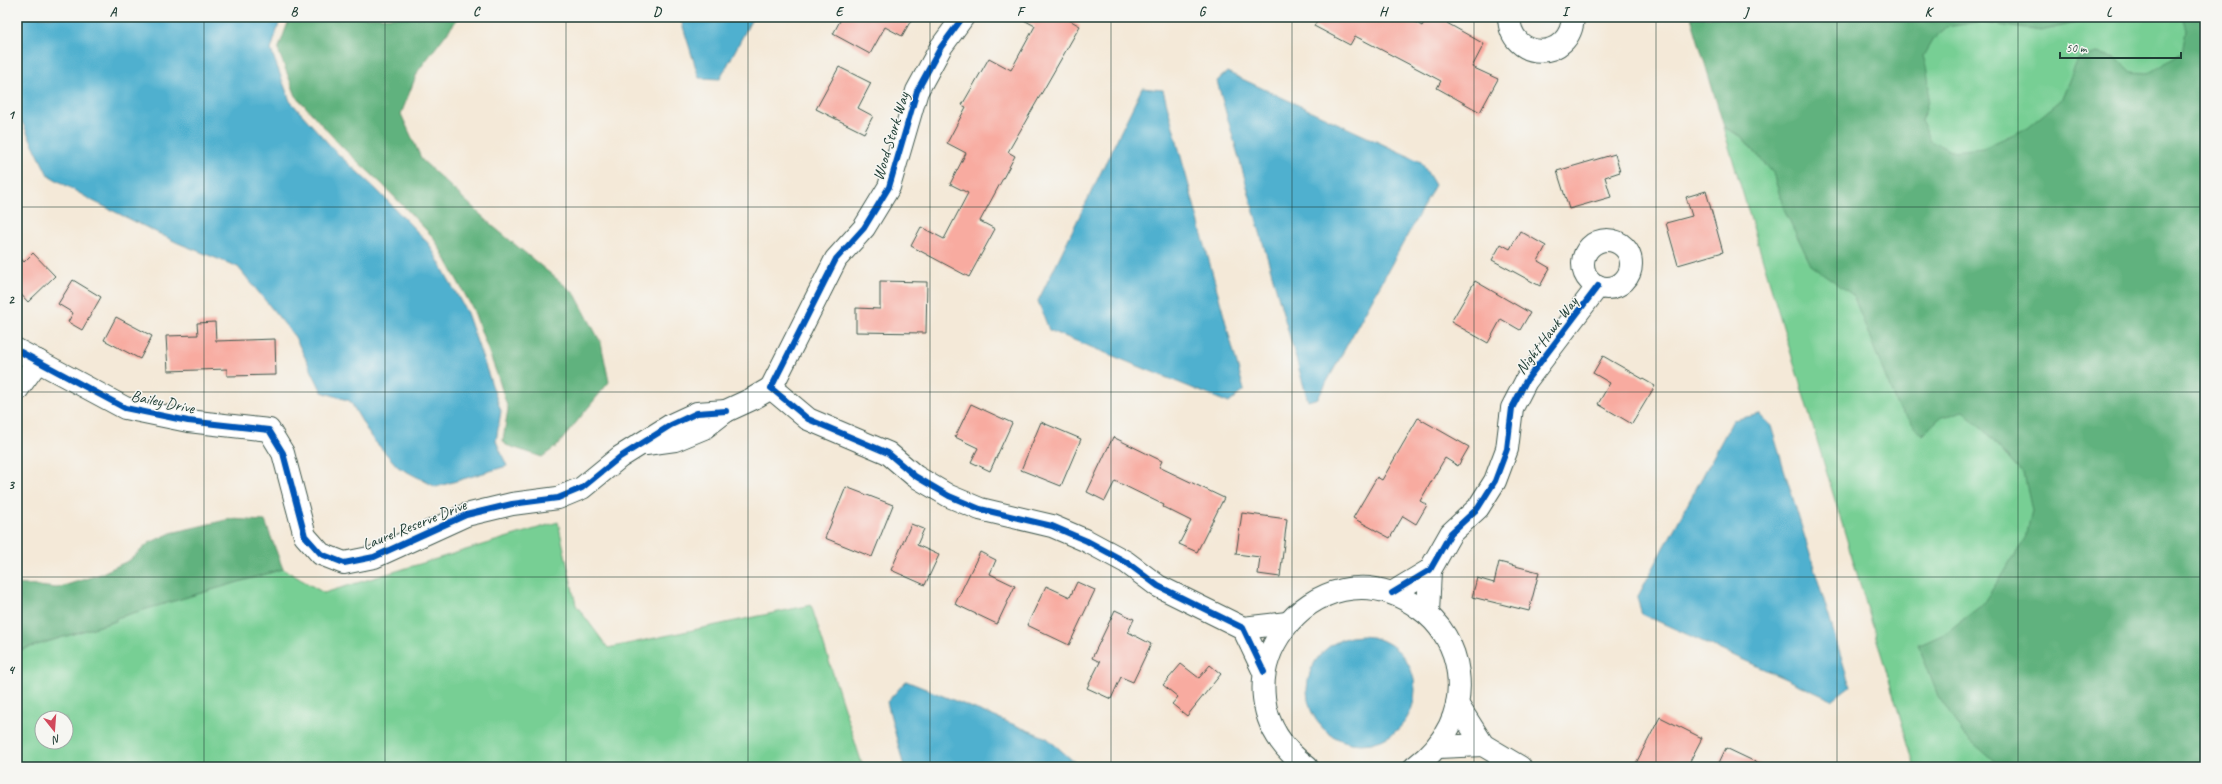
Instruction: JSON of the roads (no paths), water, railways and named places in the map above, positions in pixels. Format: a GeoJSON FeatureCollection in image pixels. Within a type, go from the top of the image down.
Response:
{"type":"FeatureCollection","features":[{"type":"Feature","properties":{"kind":"street","name":"Wood Stork Way"},"geometry":{"type":"LineString","coordinates":[[771,388],[836,259],[864,228],[889,187],[917,91],[941,47],[963,17]]}},
{"type":"Feature","properties":{"kind":"street"},"geometry":{"type":"LineString","coordinates":[[1510,17],[1510,26],[1513,36],[1521,44],[1533,51],[1544,52],[1555,48],[1567,38],[1572,28],[1573,17]]}},
{"type":"Feature","properties":{"kind":"street","name":"Night Hawk Way"},"geometry":{"type":"LineString","coordinates":[[1392,593],[1430,570],[1451,533],[1478,508],[1494,481],[1507,449],[1512,408],[1526,381],[1598,286]]}},
{"type":"Feature","properties":{"kind":"street","name":"Bailey Drive"},"geometry":{"type":"LineString","coordinates":[[17,350],[125,408],[188,421],[269,430]]}},
{"type":"Feature","properties":{"kind":"street"},"geometry":{"type":"LineString","coordinates":[[17,390],[38,361]]}},
{"type":"Feature","properties":{"kind":"street","name":"Laurel Reserve Drive"},"geometry":{"type":"LineString","coordinates":[[269,430],[283,453],[306,536],[321,554],[344,563],[374,557],[466,515],[512,504],[558,498],[582,488],[620,457],[671,425],[698,413],[726,411],[771,388]]}},
{"type":"Feature","properties":{"kind":"street"},"geometry":{"type":"LineString","coordinates":[[771,388],[808,419],[888,453],[915,476],[949,496],[980,509],[1052,526],[1087,541],[1126,562],[1158,586],[1243,628],[1287,623]]}},
{"type":"Feature","properties":{"kind":"street"},"geometry":{"type":"LineString","coordinates":[[1428,613],[1430,570]]}},
{"type":"Feature","properties":{"kind":"street"},"geometry":{"type":"LineString","coordinates":[[1298,763],[1281,741],[1272,725],[1264,696],[1264,672],[1272,646],[1287,623],[1308,604],[1334,592],[1363,588],[1392,593],[1411,601],[1428,613],[1444,633],[1454,655],[1459,680],[1457,704],[1450,726],[1438,746],[1415,767]]}},
{"type":"Feature","properties":{"kind":"street"},"geometry":{"type":"LineString","coordinates":[[1243,628],[1264,672]]}},
{"type":"Feature","properties":{"kind":"street"},"geometry":{"type":"LineString","coordinates":[[1457,704],[1483,745],[1520,767]]}},
{"type":"Feature","properties":{"kind":"street"},"geometry":{"type":"LineString","coordinates":[[1438,746],[1483,745]]}},
{"type":"Feature","properties":{"kind":"water"},"geometry":{"type":"Polygon","coordinates":[[[17,17],[281,17],[271,50],[290,101],[337,153],[377,190],[429,244],[467,313],[501,411],[496,441],[507,466],[436,487],[398,467],[371,437],[350,401],[322,392],[295,337],[238,267],[178,243],[91,200],[48,175],[17,112],[17,17]]]}},
{"type":"Feature","properties":{"kind":"water"},"geometry":{"type":"Polygon","coordinates":[[[680,17],[753,17],[720,79],[699,78],[680,17]]]}},
{"type":"Feature","properties":{"kind":"water"},"geometry":{"type":"Polygon","coordinates":[[[1227,72],[1421,162],[1435,185],[1318,398],[1308,401],[1217,81],[1227,72]]]}},
{"type":"Feature","properties":{"kind":"water"},"geometry":{"type":"Polygon","coordinates":[[[1142,88],[1163,90],[1244,390],[1229,403],[1049,330],[1038,301],[1142,88]]]}},
{"type":"Feature","properties":{"kind":"water"},"geometry":{"type":"Polygon","coordinates":[[[1760,414],[1771,426],[1850,686],[1832,700],[1642,614],[1637,598],[1733,420],[1760,414]]]}},
{"type":"Feature","properties":{"kind":"water"},"geometry":{"type":"Polygon","coordinates":[[[1361,636],[1382,640],[1399,652],[1411,669],[1415,690],[1411,711],[1399,728],[1382,740],[1361,744],[1340,740],[1323,728],[1311,711],[1307,690],[1311,669],[1323,652],[1340,640],[1361,636]]]}},
{"type":"Feature","properties":{"kind":"water"},"geometry":{"type":"Polygon","coordinates":[[[906,681],[1047,738],[1080,767],[904,767],[887,702],[906,681]]]}}]}
